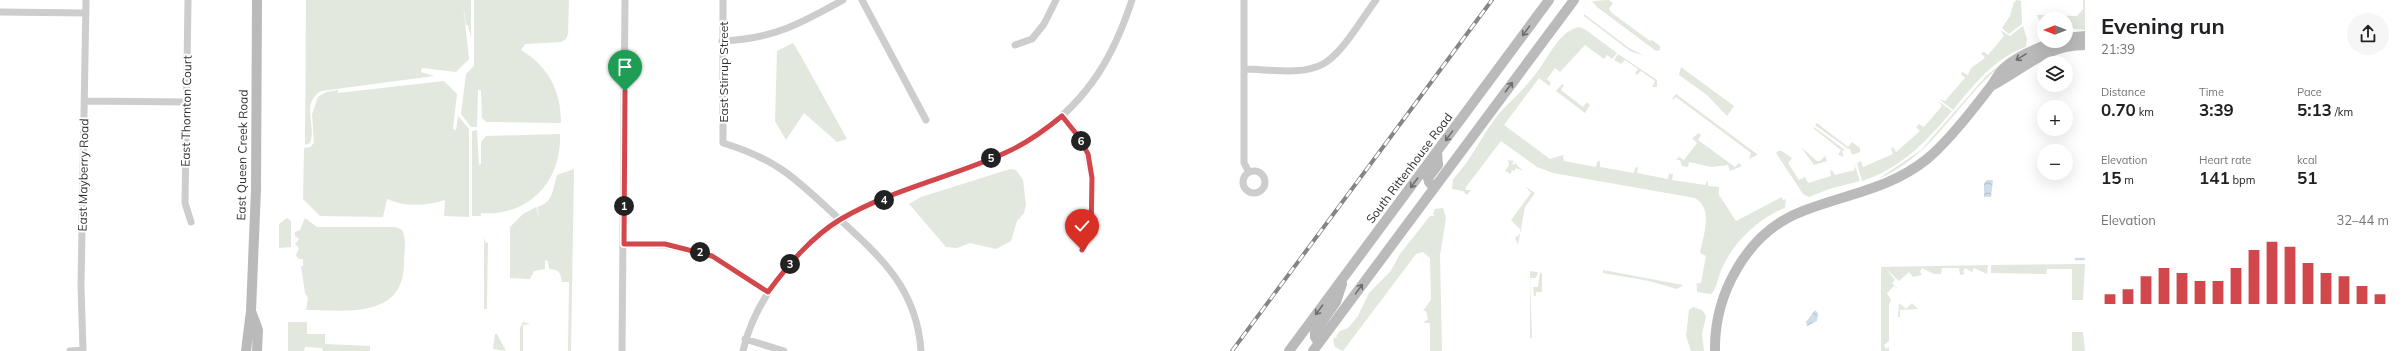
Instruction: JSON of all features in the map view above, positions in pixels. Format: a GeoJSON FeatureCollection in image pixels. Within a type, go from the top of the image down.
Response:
{"type":"FeatureCollection","features":[{"type":"Feature","properties":{"kind":"main road","name":"East Queen Creek Road"},"geometry":{"type":"LineString","coordinates":[[246,351],[251,311],[256,189],[257,0]]}},
{"type":"Feature","properties":{"kind":"main road","name":"South Rittenhouse Road"},"geometry":{"type":"LineString","coordinates":[[1289,351],[1549,0]]}},
{"type":"Feature","properties":{"kind":"main road"},"geometry":{"type":"LineString","coordinates":[[1316,347],[1574,0]]}},
{"type":"Feature","properties":{"kind":"main road"},"geometry":{"type":"LineString","coordinates":[[2073,37],[2085,36]]}},
{"type":"Feature","properties":{"kind":"main road"},"geometry":{"type":"LineString","coordinates":[[1992,86],[2040,55],[2064,48],[2085,45]]}},
{"type":"Feature","properties":{"kind":"main road"},"geometry":{"type":"LineString","coordinates":[[1715,351],[1716,327],[1726,289],[1741,262],[1761,239],[1782,222],[1802,211],[1881,187],[1913,170],[1929,158],[1992,86],[2003,70],[2016,59],[2037,48]]}},
{"type":"Feature","properties":{"kind":"main road"},"geometry":{"type":"LineString","coordinates":[[1434,188],[1429,182],[1428,178],[1438,164],[1437,152]]}},
{"type":"Feature","properties":{"kind":"main road"},"geometry":{"type":"LineString","coordinates":[[1316,347],[1315,332],[1336,302],[1344,276]]}},
{"type":"Feature","properties":{"kind":"main road","name":"East Queen Creek Road"},"geometry":{"type":"LineString","coordinates":[[251,311],[258,330],[257,351]]}},
{"type":"Feature","properties":{"kind":"street","name":"East Mayberry Road"},"geometry":{"type":"LineString","coordinates":[[83,350],[86,0]]}},
{"type":"Feature","properties":{"kind":"street","name":"East Thornton Court"},"geometry":{"type":"LineString","coordinates":[[188,0],[185,203],[191,222]]}},
{"type":"Feature","properties":{"kind":"street"},"geometry":{"type":"LineString","coordinates":[[622,351],[625,0]]}},
{"type":"Feature","properties":{"kind":"street","name":"East Stirrup Street"},"geometry":{"type":"LineString","coordinates":[[723,0],[723,143],[753,152],[773,162],[791,174],[840,220]]}},
{"type":"Feature","properties":{"kind":"street"},"geometry":{"type":"LineString","coordinates":[[722,41],[770,36],[800,24],[843,0]]}},
{"type":"Feature","properties":{"kind":"street"},"geometry":{"type":"LineString","coordinates":[[862,0],[926,120]]}},
{"type":"Feature","properties":{"kind":"street"},"geometry":{"type":"LineString","coordinates":[[1015,45],[1032,39],[1044,24],[1056,0]]}},
{"type":"Feature","properties":{"kind":"street"},"geometry":{"type":"LineString","coordinates":[[742,351],[745,339],[768,292],[808,244],[840,220],[875,203],[1007,152],[1041,133],[1062,116],[1085,93],[1107,61],[1132,0]]}},
{"type":"Feature","properties":{"kind":"street"},"geometry":{"type":"LineString","coordinates":[[1244,0],[1244,163],[1248,172]]}},
{"type":"Feature","properties":{"kind":"street"},"geometry":{"type":"LineString","coordinates":[[1244,69],[1304,70],[1323,64],[1336,53],[1376,0]]}},
{"type":"Feature","properties":{"kind":"street"},"geometry":{"type":"LineString","coordinates":[[0,12],[86,13]]}},
{"type":"Feature","properties":{"kind":"street"},"geometry":{"type":"LineString","coordinates":[[85,101],[186,102]]}},
{"type":"Feature","properties":{"kind":"street"},"geometry":{"type":"LineString","coordinates":[[1062,116],[1078,136],[1088,154],[1092,178],[1091,234],[1082,250]]}},
{"type":"Feature","properties":{"kind":"street"},"geometry":{"type":"LineString","coordinates":[[840,220],[878,254],[902,286],[914,313],[921,351]]}},
{"type":"Feature","properties":{"kind":"street"},"geometry":{"type":"LineString","coordinates":[[624,244],[665,244],[712,256],[768,292]]}},
{"type":"Feature","properties":{"kind":"street"},"geometry":{"type":"LineString","coordinates":[[745,339],[784,351]]}},
{"type":"Feature","properties":{"kind":"street"},"geometry":{"type":"LineString","coordinates":[[70,351],[83,350]]}},
{"type":"Feature","properties":{"kind":"shaded area"},"geometry":{"type":"Polygon","coordinates":[[[306,0],[471,0],[471,38],[468,25],[466,25],[463,4],[469,59],[456,72],[422,68],[421,72],[434,76],[321,91],[311,102],[310,116],[312,136],[310,143],[305,145],[306,0]]]}},
{"type":"Feature","properties":{"kind":"shaded area"},"geometry":{"type":"Polygon","coordinates":[[[474,0],[569,0],[568,34],[566,39],[561,42],[525,44],[521,50],[539,64],[552,81],[559,100],[561,123],[486,122],[482,118],[481,90],[478,90],[477,127],[471,127],[461,114],[466,74],[474,66],[474,0]]]}},
{"type":"Feature","properties":{"kind":"shaded area"},"geometry":{"type":"Polygon","coordinates":[[[1609,0],[1613,3],[1609,9],[1612,13],[1650,41],[1652,40],[1660,46],[1660,50],[1656,51],[1597,7],[1592,1],[1609,0]]]}},
{"type":"Feature","properties":{"kind":"shaded area"},"geometry":{"type":"Polygon","coordinates":[[[2017,0],[2021,1],[2022,24],[2009,34],[2002,28],[2010,16],[2014,2],[2017,0]]]}},
{"type":"Feature","properties":{"kind":"shaded area"},"geometry":{"type":"Polygon","coordinates":[[[2083,0],[2085,0],[2085,30],[2073,29],[2073,16],[2077,16],[2083,9],[2083,0]]]}},
{"type":"Feature","properties":{"kind":"shaded area"},"geometry":{"type":"Polygon","coordinates":[[[1584,14],[1629,48],[1645,56],[1630,51],[1584,16],[1584,14]]]}},
{"type":"Feature","properties":{"kind":"shaded area"},"geometry":{"type":"Polygon","coordinates":[[[2023,26],[2027,39],[2026,47],[1994,65],[1985,73],[1953,110],[1939,99],[1945,101],[1965,78],[1961,74],[1962,72],[1968,75],[1971,68],[1985,58],[1981,53],[1984,52],[1988,55],[2004,36],[2000,30],[2010,36],[2023,26]]]}},
{"type":"Feature","properties":{"kind":"shaded area"},"geometry":{"type":"Polygon","coordinates":[[[1579,27],[1586,30],[1617,53],[1612,59],[1607,55],[1604,59],[1585,45],[1560,72],[1555,68],[1547,79],[1551,83],[1549,86],[1539,78],[1504,125],[1550,159],[1563,155],[1564,161],[1596,167],[1597,162],[1600,161],[1600,167],[1634,173],[1635,168],[1638,167],[1637,173],[1668,179],[1669,174],[1673,174],[1672,180],[1705,185],[1708,180],[1708,186],[1719,187],[1719,195],[1736,221],[1782,197],[1783,200],[1786,199],[1785,208],[1766,217],[1741,239],[1723,266],[1715,288],[1711,294],[1697,292],[1697,285],[1695,284],[1701,283],[1706,256],[1700,253],[1705,231],[1706,216],[1701,203],[1695,198],[1553,173],[1537,167],[1501,141],[1466,187],[1466,190],[1471,190],[1467,195],[1463,191],[1452,189],[1453,179],[1467,162],[1497,116],[1530,82],[1560,39],[1572,29],[1579,27]]]}},
{"type":"Feature","properties":{"kind":"shaded area"},"geometry":{"type":"Polygon","coordinates":[[[793,43],[847,139],[837,142],[804,113],[786,140],[775,121],[777,51],[793,43]]]}},
{"type":"Feature","properties":{"kind":"shaded area"},"geometry":{"type":"Polygon","coordinates":[[[2020,52],[1992,73],[1984,81],[1923,149],[1895,171],[1878,179],[1921,150],[1986,76],[2007,59],[2020,52]]]}},
{"type":"Feature","properties":{"kind":"shaded area"},"geometry":{"type":"Polygon","coordinates":[[[1618,54],[1657,80],[1657,87],[1652,87],[1655,81],[1641,71],[1637,75],[1635,73],[1638,69],[1625,60],[1621,64],[1614,60],[1618,54]]]}},
{"type":"Feature","properties":{"kind":"shaded area"},"geometry":{"type":"Polygon","coordinates":[[[1681,67],[1734,106],[1727,116],[1707,95],[1679,75],[1681,67]]]}},
{"type":"Feature","properties":{"kind":"shaded area"},"geometry":{"type":"Polygon","coordinates":[[[444,81],[457,94],[453,129],[456,130],[458,116],[469,129],[469,217],[444,216],[445,200],[430,204],[416,205],[394,202],[387,199],[383,217],[320,216],[303,199],[304,148],[310,147],[314,143],[312,114],[318,97],[326,92],[338,90],[338,93],[444,81]]]}},
{"type":"Feature","properties":{"kind":"shaded area"},"geometry":{"type":"Polygon","coordinates":[[[1562,84],[1564,85],[1561,90],[1583,107],[1587,102],[1590,105],[1585,113],[1556,91],[1562,84]]]}},
{"type":"Feature","properties":{"kind":"shaded area"},"geometry":{"type":"Polygon","coordinates":[[[1676,94],[1757,155],[1749,159],[1751,153],[1676,97],[1671,101],[1676,94]]]}},
{"type":"Feature","properties":{"kind":"shaded area"},"geometry":{"type":"Polygon","coordinates":[[[1938,101],[1952,111],[1922,144],[1900,162],[1876,176],[1862,181],[1857,163],[1861,161],[1863,167],[1893,154],[1891,149],[1893,147],[1896,152],[1920,131],[1916,127],[1919,124],[1924,127],[1942,106],[1938,101]]]}},
{"type":"Feature","properties":{"kind":"shaded area"},"geometry":{"type":"Polygon","coordinates":[[[1817,123],[1848,147],[1852,142],[1860,148],[1860,152],[1852,155],[1850,149],[1815,125],[1817,123]]]}},
{"type":"Feature","properties":{"kind":"shaded area"},"geometry":{"type":"Polygon","coordinates":[[[1814,127],[1845,150],[1842,151],[1844,157],[1838,155],[1841,150],[1813,128],[1814,127]]]}},
{"type":"Feature","properties":{"kind":"shaded area"},"geometry":{"type":"Polygon","coordinates":[[[477,130],[479,165],[481,164],[481,142],[486,136],[560,134],[559,151],[555,167],[549,181],[539,193],[528,202],[514,209],[498,213],[481,213],[481,216],[472,216],[472,131],[477,130]]]}},
{"type":"Feature","properties":{"kind":"shaded area"},"geometry":{"type":"Polygon","coordinates":[[[1699,133],[1701,135],[1698,140],[1735,167],[1739,163],[1742,166],[1730,171],[1728,165],[1711,167],[1689,162],[1688,167],[1682,166],[1680,160],[1676,160],[1679,157],[1684,160],[1697,143],[1692,138],[1699,133]]]}},
{"type":"Feature","properties":{"kind":"shaded area"},"geometry":{"type":"Polygon","coordinates":[[[1801,147],[1817,161],[1820,161],[1825,156],[1827,161],[1814,165],[1801,147]]]}},
{"type":"Feature","properties":{"kind":"shaded area"},"geometry":{"type":"Polygon","coordinates":[[[1778,151],[1782,151],[1792,158],[1788,163],[1799,180],[1805,177],[1808,183],[1831,176],[1830,171],[1832,170],[1835,175],[1855,170],[1854,163],[1860,181],[1829,189],[1809,197],[1803,194],[1776,153],[1778,151]]]}},
{"type":"Feature","properties":{"kind":"shaded area"},"geometry":{"type":"Polygon","coordinates":[[[1508,160],[1514,161],[1512,164],[1514,165],[1515,163],[1523,171],[1516,168],[1514,171],[1512,170],[1511,174],[1505,171],[1509,165],[1508,160]]]}},
{"type":"Feature","properties":{"kind":"shaded area"},"geometry":{"type":"Polygon","coordinates":[[[574,169],[571,351],[568,351],[569,282],[562,282],[561,276],[557,270],[549,269],[548,261],[545,260],[545,269],[534,271],[530,279],[510,278],[510,227],[523,214],[536,207],[540,221],[537,207],[546,202],[552,195],[557,175],[574,169]]]}},
{"type":"Feature","properties":{"kind":"shaded area"},"geometry":{"type":"Polygon","coordinates":[[[1010,169],[1016,170],[1023,180],[1026,205],[1024,213],[1017,221],[1011,241],[996,249],[970,243],[957,248],[946,247],[909,204],[921,197],[1010,169]]]}},
{"type":"Feature","properties":{"kind":"shaded area"},"geometry":{"type":"Polygon","coordinates":[[[1525,186],[1535,193],[1525,207],[1518,245],[1515,238],[1520,234],[1520,229],[1511,220],[1531,193],[1525,186]]]}},
{"type":"Feature","properties":{"kind":"shaded area"},"geometry":{"type":"Polygon","coordinates":[[[1443,208],[1446,218],[1440,255],[1442,351],[1430,351],[1430,323],[1423,323],[1428,319],[1426,311],[1423,311],[1431,300],[1430,258],[1423,252],[1416,254],[1343,351],[1335,347],[1333,340],[1335,337],[1339,339],[1336,336],[1340,331],[1348,328],[1358,316],[1369,293],[1390,272],[1400,254],[1430,216],[1435,216],[1433,214],[1435,209],[1443,208]]]}},
{"type":"Feature","properties":{"kind":"shaded area"},"geometry":{"type":"Polygon","coordinates":[[[287,218],[291,221],[291,247],[279,248],[279,224],[287,218]]]}},
{"type":"Feature","properties":{"kind":"shaded area"},"geometry":{"type":"Polygon","coordinates":[[[305,218],[317,227],[396,227],[402,230],[404,233],[405,242],[404,263],[401,281],[394,294],[383,303],[369,308],[337,311],[306,310],[308,298],[305,293],[301,266],[303,266],[303,259],[299,259],[296,255],[299,248],[295,244],[299,239],[295,236],[295,232],[300,230],[305,218]]]}},
{"type":"Feature","properties":{"kind":"shaded area"},"geometry":{"type":"Polygon","coordinates":[[[484,236],[485,242],[488,243],[487,309],[484,309],[484,236]]]}},
{"type":"Feature","properties":{"kind":"shaded area"},"geometry":{"type":"Polygon","coordinates":[[[2085,264],[2083,300],[2072,300],[2072,269],[2047,269],[2046,274],[1991,273],[1991,265],[2085,264]]]}},
{"type":"Feature","properties":{"kind":"shaded area"},"geometry":{"type":"Polygon","coordinates":[[[1988,265],[1987,274],[1974,268],[1972,272],[1965,268],[1963,272],[1965,274],[1960,275],[1959,268],[1942,268],[1941,274],[1934,274],[1922,268],[1920,272],[1922,275],[1913,277],[1909,272],[1899,281],[1886,269],[1895,280],[1892,283],[1899,290],[1894,286],[1887,293],[1891,300],[1889,305],[1889,341],[1884,345],[1886,349],[1889,347],[1889,351],[1881,351],[1881,267],[1988,265]]]}},
{"type":"Feature","properties":{"kind":"shaded area"},"geometry":{"type":"Polygon","coordinates":[[[1603,270],[1683,285],[1677,289],[1649,281],[1603,273],[1603,270]]]}},
{"type":"Feature","properties":{"kind":"shaded area"},"geometry":{"type":"Polygon","coordinates":[[[1530,271],[1538,272],[1536,278],[1530,278],[1530,271]]]}},
{"type":"Feature","properties":{"kind":"shaded area"},"geometry":{"type":"Polygon","coordinates":[[[1540,272],[1542,274],[1542,292],[1536,292],[1536,296],[1534,296],[1533,287],[1538,287],[1540,272]]]}},
{"type":"Feature","properties":{"kind":"shaded area"},"geometry":{"type":"Polygon","coordinates":[[[1530,278],[1532,338],[1530,338],[1530,278]]]}},
{"type":"Feature","properties":{"kind":"shaded area"},"geometry":{"type":"Polygon","coordinates":[[[1899,303],[1906,309],[1912,303],[1918,309],[1900,310],[1900,317],[1898,317],[1899,303]]]}},
{"type":"Feature","properties":{"kind":"shaded area"},"geometry":{"type":"Polygon","coordinates":[[[1693,307],[1702,310],[1706,316],[1702,334],[1704,351],[1691,351],[1686,336],[1689,310],[1693,307]]]}},
{"type":"Feature","properties":{"kind":"shaded area"},"geometry":{"type":"Polygon","coordinates":[[[288,322],[307,322],[307,334],[325,334],[325,344],[370,346],[370,351],[323,351],[322,348],[305,347],[304,351],[288,351],[288,322]]]}},
{"type":"Feature","properties":{"kind":"shaded area"},"geometry":{"type":"Polygon","coordinates":[[[523,322],[530,324],[523,325],[523,351],[520,351],[520,328],[523,322]]]}},
{"type":"Feature","properties":{"kind":"shaded area"},"geometry":{"type":"Polygon","coordinates":[[[2072,332],[2083,332],[2085,351],[2072,351],[2072,332]]]}},
{"type":"Feature","properties":{"kind":"shaded area"},"geometry":{"type":"Polygon","coordinates":[[[495,334],[497,334],[506,351],[493,349],[495,334]]]}},
{"type":"Feature","properties":{"kind":"water"},"geometry":{"type":"Polygon","coordinates":[[[1987,180],[1993,180],[1991,197],[1984,197],[1984,183],[1987,180]]]}},
{"type":"Feature","properties":{"kind":"water"},"geometry":{"type":"Polygon","coordinates":[[[1815,310],[1818,313],[1817,321],[1807,326],[1806,322],[1815,310]]]}},
{"type":"Feature","properties":{"kind":"waterway"},"geometry":{"type":"LineString","coordinates":[[2076,259],[2084,259]]}},
{"type":"Feature","properties":{"kind":"railway"},"geometry":{"type":"LineString","coordinates":[[1232,351],[1492,0]]}},
{"type":"Feature","properties":{"kind":"route"},"geometry":{"type":"LineString","coordinates":[[625,91],[624,244],[665,244],[712,256],[734,268],[768,292],[808,244],[840,220],[875,203],[1007,152],[1041,133],[1062,116],[1078,136],[1088,154],[1092,178],[1091,234],[1082,250]]}}]}
